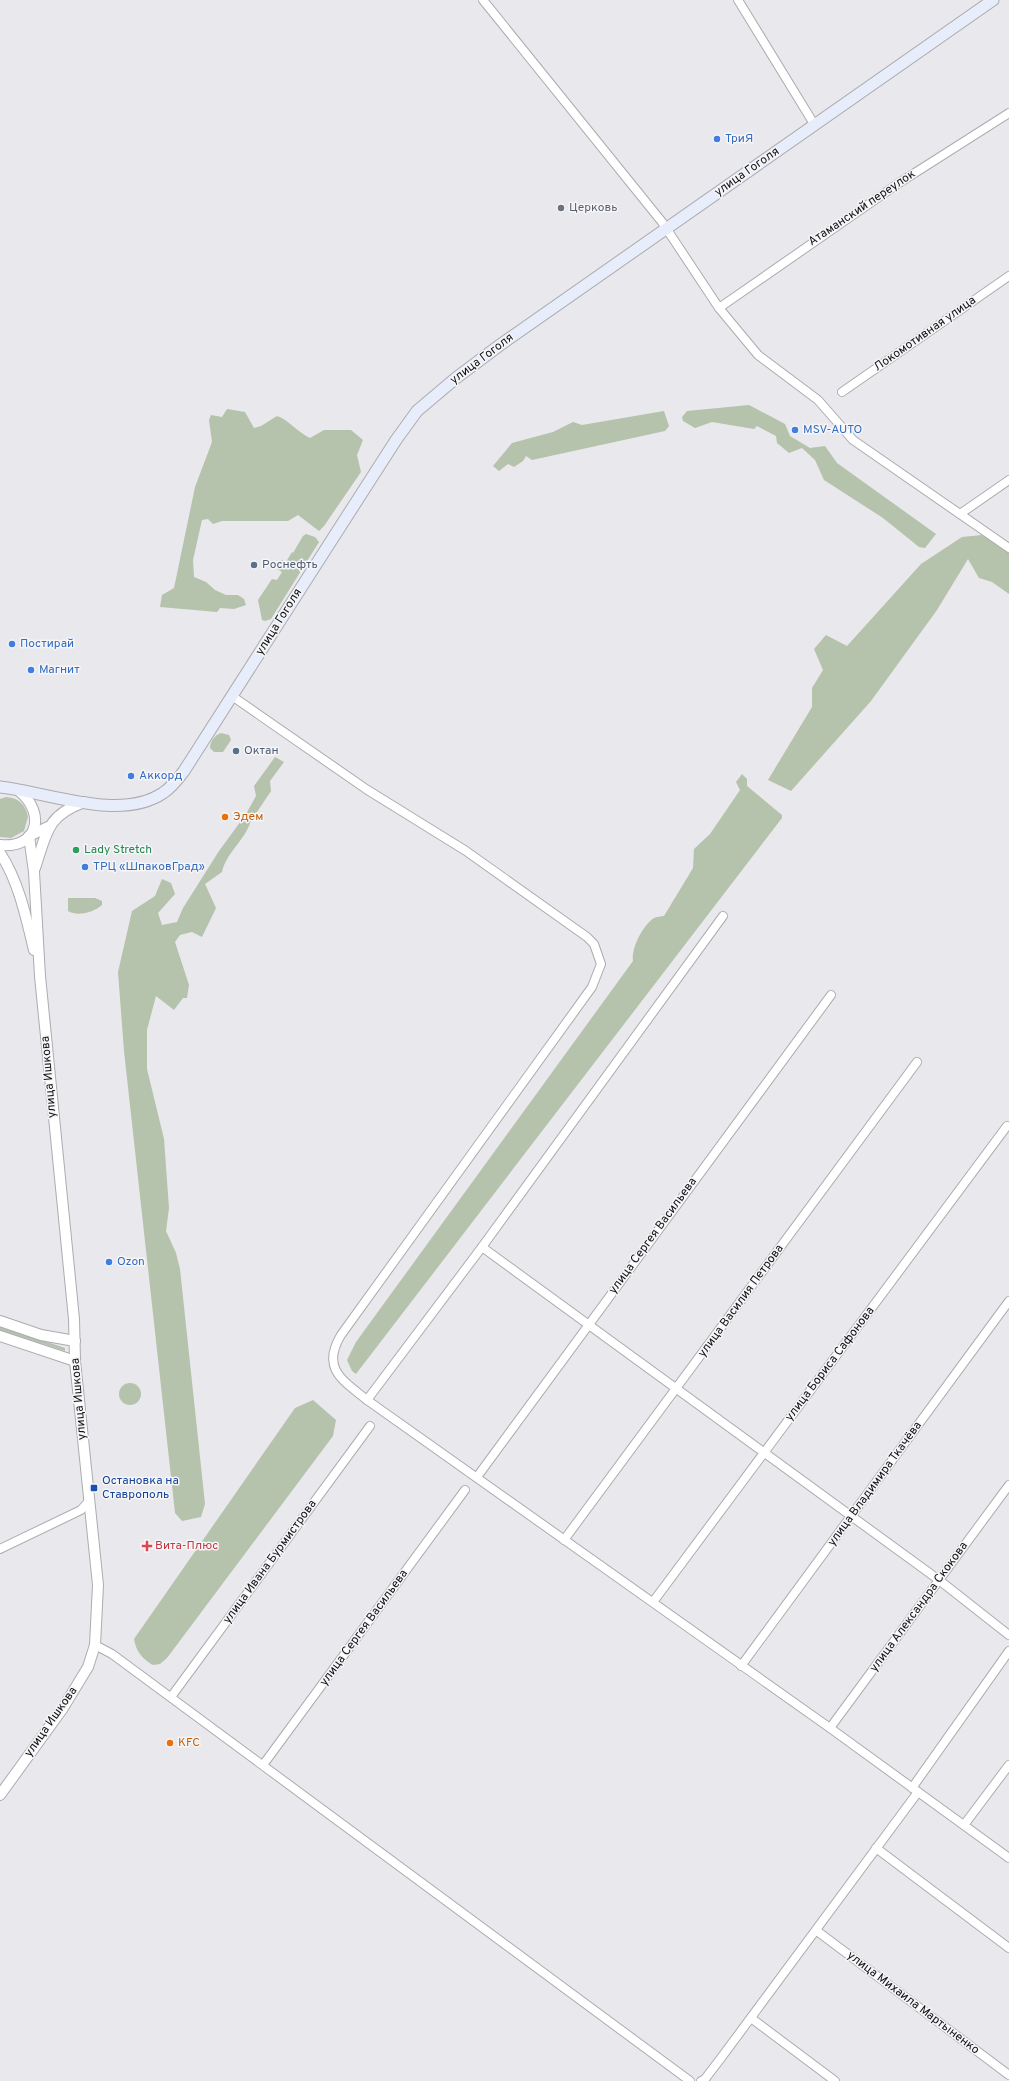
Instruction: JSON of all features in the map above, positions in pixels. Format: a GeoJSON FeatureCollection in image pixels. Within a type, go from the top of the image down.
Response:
{"type":"FeatureCollection","features":[{"type":"Feature","properties":{"kind":"main road","name":"улица Гоголя"},"geometry":{"type":"LineString","coordinates":[[2,789],[18,790],[85,802],[131,805],[151,800],[163,793],[184,771],[372,477],[417,411],[456,378],[494,349],[993,0]]}},
{"type":"Feature","properties":{"kind":"street"},"geometry":{"type":"LineString","coordinates":[[483,0],[666,228],[719,308],[758,355],[818,400],[853,440],[1009,548]]}},
{"type":"Feature","properties":{"kind":"street"},"geometry":{"type":"LineString","coordinates":[[738,0],[814,124]]}},
{"type":"Feature","properties":{"kind":"street","name":"Атаманский переулок"},"geometry":{"type":"LineString","coordinates":[[719,308],[899,183],[1009,113]]}},
{"type":"Feature","properties":{"kind":"street","name":"Локомотивная улица"},"geometry":{"type":"LineString","coordinates":[[842,392],[1009,276]]}},
{"type":"Feature","properties":{"kind":"street"},"geometry":{"type":"LineString","coordinates":[[960,514],[1009,480]]}},
{"type":"Feature","properties":{"kind":"street"},"geometry":{"type":"LineString","coordinates":[[232,696],[366,789],[479,860],[588,937],[594,944],[601,964],[592,987],[333,1347],[332,1362],[338,1376],[367,1400],[654,1602],[1009,1858]]}},
{"type":"Feature","properties":{"kind":"street"},"geometry":{"type":"LineString","coordinates":[[18,790],[30,801],[35,810],[35,823],[29,836]]}},
{"type":"Feature","properties":{"kind":"street","name":"улица Гоголя"},"geometry":{"type":"LineString","coordinates":[[0,845],[16,844],[48,826],[55,818],[70,808],[85,802]]}},
{"type":"Feature","properties":{"kind":"street"},"geometry":{"type":"LineString","coordinates":[[34,872],[48,826]]}},
{"type":"Feature","properties":{"kind":"street","name":"улица Ишкова"},"geometry":{"type":"LineString","coordinates":[[0,1795],[63,1708],[88,1668],[95,1645],[98,1585],[75,1361],[75,1341],[40,976],[34,872],[29,836]]}},
{"type":"Feature","properties":{"kind":"street","name":"улица Ишкова"},"geometry":{"type":"LineString","coordinates":[[0,853],[13,877],[25,913],[40,976]]}},
{"type":"Feature","properties":{"kind":"street"},"geometry":{"type":"LineString","coordinates":[[367,1400],[482,1247],[723,916]]}},
{"type":"Feature","properties":{"kind":"street","name":"улица Сергея Васильева"},"geometry":{"type":"LineString","coordinates":[[477,1477],[588,1323],[831,995]]}},
{"type":"Feature","properties":{"kind":"street","name":"улица Василия Петрова"},"geometry":{"type":"LineString","coordinates":[[564,1540],[917,1062]]}},
{"type":"Feature","properties":{"kind":"street","name":"улица Бориса Сафонова"},"geometry":{"type":"LineString","coordinates":[[654,1602],[763,1453],[1008,1126]]}},
{"type":"Feature","properties":{"kind":"street"},"geometry":{"type":"LineString","coordinates":[[482,1247],[588,1323],[676,1390],[939,1580],[1009,1635]]}},
{"type":"Feature","properties":{"kind":"street","name":"улица Владимира Ткачёва"},"geometry":{"type":"LineString","coordinates":[[741,1666],[1009,1301]]}},
{"type":"Feature","properties":{"kind":"street"},"geometry":{"type":"LineString","coordinates":[[0,1321],[41,1335],[75,1341]]}},
{"type":"Feature","properties":{"kind":"street"},"geometry":{"type":"LineString","coordinates":[[0,1336],[75,1361]]}},
{"type":"Feature","properties":{"kind":"street","name":"улица Ивана Бурмистрова"},"geometry":{"type":"LineString","coordinates":[[171,1697],[370,1426]]}},
{"type":"Feature","properties":{"kind":"street","name":"улица Александра Скокова"},"geometry":{"type":"LineString","coordinates":[[830,1728],[1009,1485]]}},
{"type":"Feature","properties":{"kind":"street","name":"улица Сергея Васильева"},"geometry":{"type":"LineString","coordinates":[[263,1765],[465,1490]]}},
{"type":"Feature","properties":{"kind":"street"},"geometry":{"type":"LineString","coordinates":[[0,1549],[81,1510],[89,1501]]}},
{"type":"Feature","properties":{"kind":"street"},"geometry":{"type":"LineString","coordinates":[[95,1645],[112,1654],[171,1697],[690,2081]]}},
{"type":"Feature","properties":{"kind":"street"},"geometry":{"type":"LineString","coordinates":[[703,2080],[817,1931],[876,1848],[1009,1651]]}},
{"type":"Feature","properties":{"kind":"street"},"geometry":{"type":"LineString","coordinates":[[964,1825],[1009,1765]]}},
{"type":"Feature","properties":{"kind":"street"},"geometry":{"type":"LineString","coordinates":[[876,1848],[1009,1948]]}},
{"type":"Feature","properties":{"kind":"street","name":"улица Михаила Мартыненко"},"geometry":{"type":"LineString","coordinates":[[817,1931],[1009,2075]]}},
{"type":"Feature","properties":{"kind":"street"},"geometry":{"type":"LineString","coordinates":[[751,2018],[835,2081]]}},
{"type":"Feature","properties":{"kind":"green space"},"geometry":{"type":"Polygon","coordinates":[[[749,405],[785,424],[790,436],[810,448],[825,446],[837,463],[936,534],[925,548],[919,547],[883,518],[824,480],[815,460],[802,448],[789,453],[777,443],[776,436],[757,426],[754,429],[712,422],[695,428],[683,421],[682,417],[687,411],[749,405]]]}},
{"type":"Feature","properties":{"kind":"green space"},"geometry":{"type":"Polygon","coordinates":[[[227,409],[245,412],[254,428],[261,426],[277,416],[310,438],[324,430],[351,430],[363,440],[357,455],[361,472],[319,531],[298,515],[288,521],[222,521],[213,524],[208,519],[202,520],[193,560],[194,577],[206,582],[215,590],[226,595],[238,595],[244,599],[246,605],[234,609],[220,608],[217,612],[160,607],[162,595],[174,588],[195,487],[212,442],[209,420],[211,415],[222,417],[227,409]]]}},
{"type":"Feature","properties":{"kind":"green space"},"geometry":{"type":"Polygon","coordinates":[[[664,411],[669,426],[665,431],[532,460],[526,456],[523,461],[514,467],[508,464],[499,471],[493,466],[512,443],[553,432],[573,422],[582,425],[664,411]]]}},
{"type":"Feature","properties":{"kind":"green space"},"geometry":{"type":"Polygon","coordinates":[[[306,534],[315,537],[319,542],[271,619],[265,621],[262,620],[258,600],[272,579],[277,580],[282,572],[277,569],[282,560],[286,562],[303,536],[306,534]]]}},
{"type":"Feature","properties":{"kind":"green space"},"geometry":{"type":"Polygon","coordinates":[[[982,535],[1002,543],[1009,549],[1009,594],[992,582],[979,578],[968,559],[937,610],[871,701],[791,791],[768,780],[812,707],[812,688],[823,670],[814,649],[826,635],[847,646],[921,564],[962,537],[982,535]]]}},
{"type":"Feature","properties":{"kind":"green space"},"geometry":{"type":"Polygon","coordinates":[[[221,733],[229,735],[231,740],[223,752],[214,752],[210,748],[211,743],[215,737],[221,733]]]}},
{"type":"Feature","properties":{"kind":"green space"},"geometry":{"type":"Polygon","coordinates":[[[275,757],[284,762],[270,781],[271,791],[257,812],[252,816],[250,824],[228,857],[222,872],[205,884],[216,908],[202,937],[192,932],[180,935],[175,942],[189,985],[187,998],[183,998],[174,1010],[156,996],[147,1030],[147,1069],[164,1139],[169,1208],[166,1231],[176,1253],[180,1269],[205,1504],[201,1517],[182,1521],[175,1513],[124,1051],[118,972],[132,911],[155,896],[162,879],[171,883],[175,894],[158,913],[162,925],[177,922],[183,908],[219,851],[246,814],[256,796],[254,786],[275,757]]]}},
{"type":"Feature","properties":{"kind":"green space"},"geometry":{"type":"Polygon","coordinates":[[[742,774],[747,779],[747,786],[782,815],[782,818],[356,1374],[352,1371],[347,1360],[356,1342],[633,961],[634,950],[642,931],[654,918],[664,916],[693,868],[694,849],[710,834],[740,790],[736,782],[742,774]]]}},
{"type":"Feature","properties":{"kind":"green space"},"geometry":{"type":"Polygon","coordinates":[[[6,797],[15,799],[21,803],[26,809],[28,817],[24,831],[11,838],[0,837],[0,799],[6,797]]]}},
{"type":"Feature","properties":{"kind":"green space"},"geometry":{"type":"Polygon","coordinates":[[[68,898],[95,898],[102,901],[102,905],[95,910],[76,914],[68,911],[68,898]]]}},
{"type":"Feature","properties":{"kind":"green space"},"geometry":{"type":"Polygon","coordinates":[[[0,1326],[65,1348],[65,1351],[0,1330],[0,1326]]]}},
{"type":"Feature","properties":{"kind":"green space"},"geometry":{"type":"Polygon","coordinates":[[[130,1383],[138,1386],[141,1394],[138,1402],[130,1405],[122,1402],[119,1394],[122,1386],[130,1383]]]}},
{"type":"Feature","properties":{"kind":"green space"},"geometry":{"type":"Polygon","coordinates":[[[313,1400],[336,1420],[333,1436],[167,1658],[160,1664],[153,1665],[149,1663],[138,1651],[134,1639],[295,1408],[313,1400]]]}},
{"type":"Feature","properties":{"kind":"place","name":"ТриЯ"},"geometry":{"type":"Point","coordinates":[717,139]}},
{"type":"Feature","properties":{"kind":"place","name":"Церковь"},"geometry":{"type":"Point","coordinates":[561,208]}},
{"type":"Feature","properties":{"kind":"place","name":"MSV-AUTO"},"geometry":{"type":"Point","coordinates":[795,430]}},
{"type":"Feature","properties":{"kind":"place","name":"Роснефть"},"geometry":{"type":"Point","coordinates":[254,565]}},
{"type":"Feature","properties":{"kind":"place","name":"Постирай"},"geometry":{"type":"Point","coordinates":[12,644]}},
{"type":"Feature","properties":{"kind":"place","name":"Магнит"},"geometry":{"type":"Point","coordinates":[31,670]}},
{"type":"Feature","properties":{"kind":"place","name":"Октан"},"geometry":{"type":"Point","coordinates":[236,751]}},
{"type":"Feature","properties":{"kind":"place","name":"Аккорд"},"geometry":{"type":"Point","coordinates":[131,776]}},
{"type":"Feature","properties":{"kind":"place","name":"Эдем"},"geometry":{"type":"Point","coordinates":[225,817]}},
{"type":"Feature","properties":{"kind":"place","name":"Lady Stretch"},"geometry":{"type":"Point","coordinates":[76,850]}},
{"type":"Feature","properties":{"kind":"place","name":"ТРЦ «ШпаковГрад»"},"geometry":{"type":"Point","coordinates":[85,867]}},
{"type":"Feature","properties":{"kind":"place","name":"Ozon"},"geometry":{"type":"Point","coordinates":[109,1262]}},
{"type":"Feature","properties":{"kind":"place","name":"Остановка на Ставрополь"},"geometry":{"type":"Point","coordinates":[94,1488]}},
{"type":"Feature","properties":{"kind":"place","name":"Вита-Плюс"},"geometry":{"type":"Point","coordinates":[147,1546]}},
{"type":"Feature","properties":{"kind":"place","name":"KFC"},"geometry":{"type":"Point","coordinates":[170,1743]}}]}
